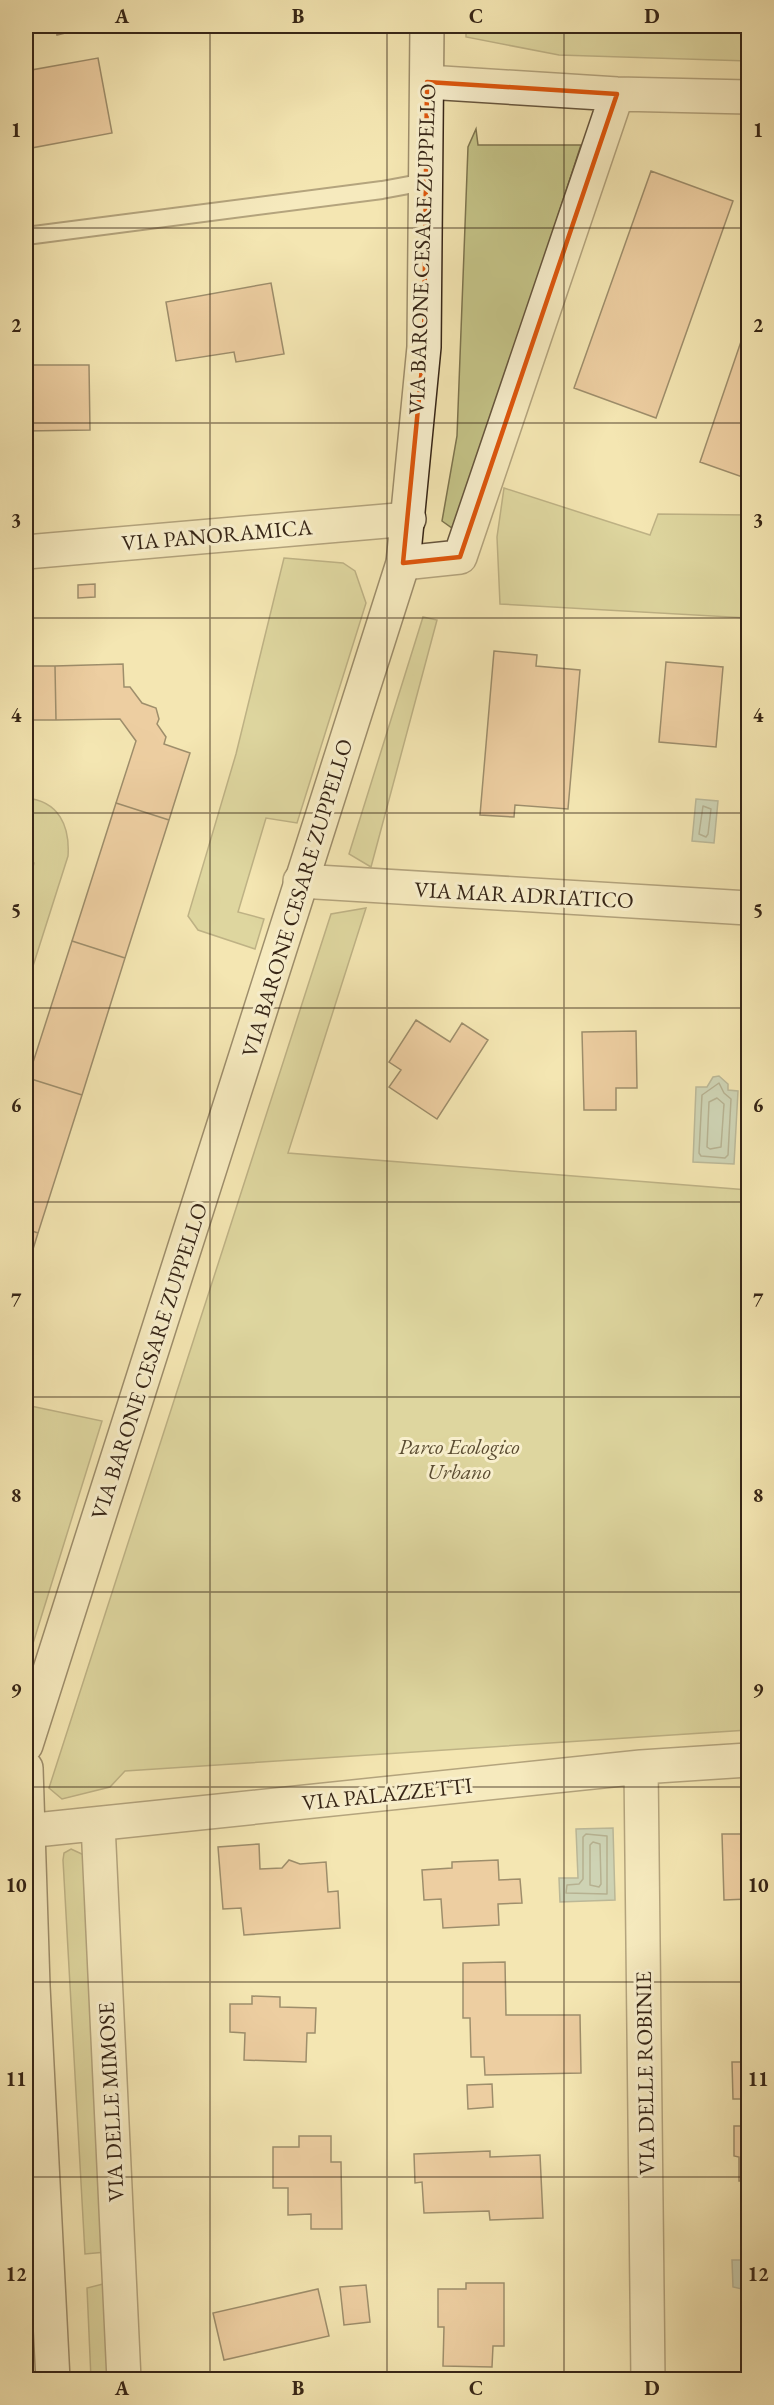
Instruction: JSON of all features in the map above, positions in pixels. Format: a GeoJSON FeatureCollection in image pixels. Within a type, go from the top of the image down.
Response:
{"type":"FeatureCollection","features":[{"type":"Feature","properties":{"kind":"street","name":"VIA BARONE CESARE ZUPPELLO"},"geometry":{"type":"LineString","coordinates":[[26,1745],[403,563],[424,347],[427,26]]}},
{"type":"Feature","properties":{"kind":"street"},"geometry":{"type":"LineString","coordinates":[[427,82],[617,94],[748,97]]}},
{"type":"Feature","properties":{"kind":"street"},"geometry":{"type":"LineString","coordinates":[[403,563],[460,557],[617,94]]}},
{"type":"Feature","properties":{"kind":"street","name":"VIA PANORAMICA"},"geometry":{"type":"LineString","coordinates":[[26,552],[409,519]]}},
{"type":"Feature","properties":{"kind":"street","name":"VIA MAR ADRIATICO"},"geometry":{"type":"LineString","coordinates":[[300,881],[748,908]]}},
{"type":"Feature","properties":{"kind":"street","name":"VIA PALAZZETTI"},"geometry":{"type":"LineString","coordinates":[[26,1831],[641,1767],[748,1760]]}},
{"type":"Feature","properties":{"kind":"street","name":"VIA DELLE ROBINIE"},"geometry":{"type":"LineString","coordinates":[[641,1767],[648,2379]]}},
{"type":"Feature","properties":{"kind":"street"},"geometry":{"type":"LineString","coordinates":[[26,1768],[26,1831],[53,2379]]}},
{"type":"Feature","properties":{"kind":"street","name":"VIA DELLE MIMOSE"},"geometry":{"type":"LineString","coordinates":[[98,1824],[124,2379]]}},
{"type":"Feature","properties":{"kind":"lane"},"geometry":{"type":"LineString","coordinates":[[26,236],[382,190],[425,182]]}},
{"type":"Feature","properties":{"kind":"highlighted area"},"geometry":{"type":"Polygon","coordinates":[[[427,82],[617,94],[460,557],[403,563],[424,347],[427,82]]]}},
{"type":"Feature","properties":{"kind":"green space"},"geometry":{"type":"Polygon","coordinates":[[[466,26],[748,26],[748,61],[559,55],[466,37],[466,26]]]}},
{"type":"Feature","properties":{"kind":"green space"},"geometry":{"type":"Polygon","coordinates":[[[476,129],[478,145],[581,145],[469,489],[452,528],[442,521],[457,436],[468,147],[476,129]]]}},
{"type":"Feature","properties":{"kind":"green space"},"geometry":{"type":"Polygon","coordinates":[[[504,488],[650,535],[658,514],[748,515],[748,618],[500,604],[497,537],[504,488]]]}},
{"type":"Feature","properties":{"kind":"green space"},"geometry":{"type":"Polygon","coordinates":[[[284,558],[343,563],[355,571],[366,603],[297,823],[266,818],[238,912],[264,919],[255,949],[198,930],[188,916],[236,754],[284,558]]]}},
{"type":"Feature","properties":{"kind":"green space"},"geometry":{"type":"Polygon","coordinates":[[[423,617],[437,620],[371,867],[349,854],[423,617]]]}},
{"type":"Feature","properties":{"kind":"green space"},"geometry":{"type":"Polygon","coordinates":[[[26,798],[47,804],[60,817],[67,835],[68,856],[26,988],[26,893],[34,863],[26,861],[26,798]]]}},
{"type":"Feature","properties":{"kind":"green space","name":"Parco Ecologico Urbano"},"geometry":{"type":"Polygon","coordinates":[[[366,908],[288,1153],[748,1190],[748,1730],[125,1771],[110,1787],[62,1799],[49,1788],[331,914],[366,908]]]}},
{"type":"Feature","properties":{"kind":"green space"},"geometry":{"type":"Polygon","coordinates":[[[26,1405],[102,1421],[26,1666],[26,1405]]]}},
{"type":"Feature","properties":{"kind":"green space"},"geometry":{"type":"Polygon","coordinates":[[[71,1849],[84,1855],[106,2252],[85,2254],[63,1860],[64,1853],[71,1849]]]}},
{"type":"Feature","properties":{"kind":"green space"},"geometry":{"type":"Polygon","coordinates":[[[107,2283],[112,2379],[91,2379],[87,2288],[107,2283]]]}},
{"type":"Feature","properties":{"kind":"water"},"geometry":{"type":"Polygon","coordinates":[[[696,799],[718,801],[714,843],[692,841],[696,799]]]}},
{"type":"Feature","properties":{"kind":"water"},"geometry":{"type":"Polygon","coordinates":[[[719,1076],[728,1084],[728,1090],[738,1091],[734,1164],[693,1162],[696,1087],[707,1087],[713,1077],[719,1076]]]}},
{"type":"Feature","properties":{"kind":"water"},"geometry":{"type":"Polygon","coordinates":[[[613,1828],[615,1900],[560,1902],[559,1878],[578,1878],[576,1829],[613,1828]]]}},
{"type":"Feature","properties":{"kind":"water"},"geometry":{"type":"Polygon","coordinates":[[[732,2260],[748,2260],[748,2288],[746,2290],[733,2287],[732,2260]]]}},
{"type":"Feature","properties":{"kind":"building"},"geometry":{"type":"Polygon","coordinates":[[[55,26],[90,26],[90,27],[57,35],[55,26]]]}},
{"type":"Feature","properties":{"kind":"building"},"geometry":{"type":"Polygon","coordinates":[[[98,58],[112,133],[26,149],[26,71],[98,58]]]}},
{"type":"Feature","properties":{"kind":"building"},"geometry":{"type":"Polygon","coordinates":[[[651,171],[733,201],[656,418],[574,388],[651,171]]]}},
{"type":"Feature","properties":{"kind":"building"},"geometry":{"type":"Polygon","coordinates":[[[271,283],[284,354],[236,362],[234,352],[176,361],[166,302],[271,283]]]}},
{"type":"Feature","properties":{"kind":"building"},"geometry":{"type":"Polygon","coordinates":[[[748,321],[748,479],[700,462],[748,321]]]}},
{"type":"Feature","properties":{"kind":"building"},"geometry":{"type":"Polygon","coordinates":[[[26,365],[89,365],[90,430],[26,431],[26,365]]]}},
{"type":"Feature","properties":{"kind":"building"},"geometry":{"type":"Polygon","coordinates":[[[95,584],[95,597],[78,598],[78,585],[95,584]]]}},
{"type":"Feature","properties":{"kind":"building"},"geometry":{"type":"Polygon","coordinates":[[[494,651],[537,655],[536,666],[580,670],[568,809],[515,805],[514,817],[480,815],[494,651]]]}},
{"type":"Feature","properties":{"kind":"building"},"geometry":{"type":"Polygon","coordinates":[[[666,662],[723,667],[716,747],[659,742],[666,662]]]}},
{"type":"Feature","properties":{"kind":"building"},"geometry":{"type":"Polygon","coordinates":[[[123,664],[124,687],[130,687],[142,703],[156,708],[159,719],[157,724],[166,737],[164,744],[190,753],[169,820],[116,803],[136,741],[120,719],[56,720],[55,666],[123,664]]]}},
{"type":"Feature","properties":{"kind":"building"},"geometry":{"type":"Polygon","coordinates":[[[26,666],[55,666],[56,720],[26,720],[26,666]]]}},
{"type":"Feature","properties":{"kind":"building"},"geometry":{"type":"Polygon","coordinates":[[[116,803],[169,820],[125,958],[72,941],[116,803]]]}},
{"type":"Feature","properties":{"kind":"building"},"geometry":{"type":"Polygon","coordinates":[[[72,941],[125,958],[82,1095],[28,1078],[72,941]]]}},
{"type":"Feature","properties":{"kind":"building"},"geometry":{"type":"Polygon","coordinates":[[[416,1020],[450,1042],[462,1023],[488,1040],[437,1119],[389,1087],[401,1070],[389,1062],[416,1020]]]}},
{"type":"Feature","properties":{"kind":"building"},"geometry":{"type":"Polygon","coordinates":[[[636,1031],[637,1088],[616,1088],[616,1110],[584,1110],[582,1032],[636,1031]]]}},
{"type":"Feature","properties":{"kind":"building"},"geometry":{"type":"Polygon","coordinates":[[[28,1078],[82,1095],[38,1233],[26,1229],[26,1087],[28,1078]]]}},
{"type":"Feature","properties":{"kind":"building"},"geometry":{"type":"Polygon","coordinates":[[[26,1229],[38,1233],[26,1272],[26,1229]]]}},
{"type":"Feature","properties":{"kind":"building"},"geometry":{"type":"Polygon","coordinates":[[[722,1834],[748,1834],[748,1899],[724,1900],[722,1834]]]}},
{"type":"Feature","properties":{"kind":"building"},"geometry":{"type":"Polygon","coordinates":[[[259,1844],[260,1869],[282,1868],[289,1860],[300,1864],[326,1862],[328,1892],[338,1891],[340,1928],[244,1935],[241,1908],[223,1909],[218,1847],[259,1844]]]}},
{"type":"Feature","properties":{"kind":"building"},"geometry":{"type":"Polygon","coordinates":[[[498,1860],[499,1880],[520,1879],[522,1903],[498,1904],[499,1925],[443,1928],[441,1899],[424,1900],[422,1870],[452,1868],[452,1862],[498,1860]]]}},
{"type":"Feature","properties":{"kind":"building"},"geometry":{"type":"Polygon","coordinates":[[[505,1962],[506,2015],[580,2015],[581,2073],[485,2075],[484,2057],[471,2057],[470,2018],[463,2018],[463,1963],[505,1962]]]}},
{"type":"Feature","properties":{"kind":"building"},"geometry":{"type":"Polygon","coordinates":[[[252,1996],[280,1997],[280,2007],[316,2008],[315,2033],[307,2033],[306,2062],[244,2060],[245,2033],[230,2032],[230,2004],[252,2004],[252,1996]]]}},
{"type":"Feature","properties":{"kind":"building"},"geometry":{"type":"Polygon","coordinates":[[[732,2062],[748,2062],[748,2181],[739,2181],[739,2157],[734,2156],[734,2126],[742,2126],[742,2099],[733,2099],[732,2062]]]}},
{"type":"Feature","properties":{"kind":"building"},"geometry":{"type":"Polygon","coordinates":[[[492,2084],[493,2107],[468,2109],[467,2085],[492,2084]]]}},
{"type":"Feature","properties":{"kind":"building"},"geometry":{"type":"Polygon","coordinates":[[[299,2136],[331,2136],[331,2162],[341,2162],[342,2229],[311,2229],[311,2214],[288,2215],[288,2188],[273,2188],[273,2147],[299,2147],[299,2136]]]}},
{"type":"Feature","properties":{"kind":"building"},"geometry":{"type":"Polygon","coordinates":[[[490,2151],[490,2157],[540,2155],[543,2218],[490,2220],[489,2211],[424,2213],[422,2182],[415,2183],[414,2154],[490,2151]]]}},
{"type":"Feature","properties":{"kind":"building"},"geometry":{"type":"Polygon","coordinates":[[[466,2283],[504,2283],[504,2346],[493,2346],[492,2367],[443,2366],[444,2327],[438,2327],[438,2289],[466,2289],[466,2283]]]}},
{"type":"Feature","properties":{"kind":"building"},"geometry":{"type":"Polygon","coordinates":[[[366,2285],[370,2322],[344,2325],[340,2287],[366,2285]]]}},
{"type":"Feature","properties":{"kind":"building"},"geometry":{"type":"Polygon","coordinates":[[[318,2289],[329,2336],[224,2360],[213,2313],[318,2289]]]}}]}
